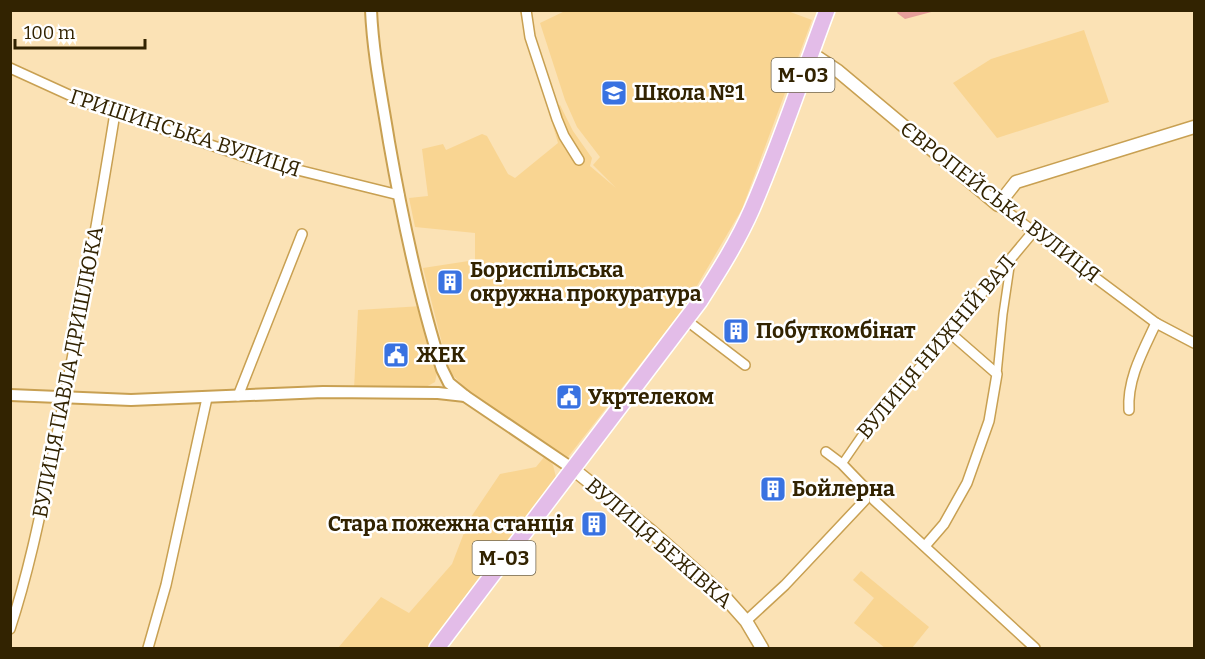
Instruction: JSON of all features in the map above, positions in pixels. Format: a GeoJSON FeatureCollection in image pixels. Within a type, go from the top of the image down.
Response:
{"type":"FeatureCollection","features":[{"type":"Feature","properties":{"kind":"highway","name":"М-03"},"geometry":{"type":"LineString","coordinates":[[437,648],[686,320],[729,254],[752,209],[827,10]]}},
{"type":"Feature","properties":{"kind":"main road","name":"ЄВРОПЕЙСЬКА ВУЛИЦЯ"},"geometry":{"type":"LineString","coordinates":[[811,53],[837,71],[998,205]]}},
{"type":"Feature","properties":{"kind":"main road"},"geometry":{"type":"LineString","coordinates":[[998,205],[1016,182],[1194,127]]}},
{"type":"Feature","properties":{"kind":"main road","name":"ВУЛИЦЯ БЕЖІВКА"},"geometry":{"type":"LineString","coordinates":[[573,469],[651,531],[722,594],[746,621],[762,648]]}},
{"type":"Feature","properties":{"kind":"street"},"geometry":{"type":"LineString","coordinates":[[526,10],[530,37],[557,119],[564,136],[579,160]]}},
{"type":"Feature","properties":{"kind":"street"},"geometry":{"type":"LineString","coordinates":[[372,12],[374,52],[399,195],[440,363],[449,383],[465,396],[573,469]]}},
{"type":"Feature","properties":{"kind":"street","name":"ГРИШИНСЬКА ВУЛИЦЯ"},"geometry":{"type":"LineString","coordinates":[[10,68],[89,104],[249,158],[399,195]]}},
{"type":"Feature","properties":{"kind":"street","name":"ВУЛИЦЯ ПАВЛА ДРИШЛЮКА"},"geometry":{"type":"LineString","coordinates":[[10,629],[32,554],[65,398],[115,113]]}},
{"type":"Feature","properties":{"kind":"street","name":"ЄВРОПЕЙСЬКА ВУЛИЦЯ"},"geometry":{"type":"LineString","coordinates":[[998,205],[1156,323],[1194,343]]}},
{"type":"Feature","properties":{"kind":"street","name":"ВУЛИЦЯ НИЖНІЙ ВАЛ"},"geometry":{"type":"LineString","coordinates":[[842,464],[862,435],[1033,232]]}},
{"type":"Feature","properties":{"kind":"street"},"geometry":{"type":"LineString","coordinates":[[238,396],[302,234]]}},
{"type":"Feature","properties":{"kind":"street"},"geometry":{"type":"LineString","coordinates":[[926,546],[944,524],[967,483],[989,421],[1012,256]]}},
{"type":"Feature","properties":{"kind":"street"},"geometry":{"type":"LineString","coordinates":[[686,320],[744,365]]}},
{"type":"Feature","properties":{"kind":"street"},"geometry":{"type":"LineString","coordinates":[[1129,410],[1128,393],[1133,375],[1156,323]]}},
{"type":"Feature","properties":{"kind":"street"},"geometry":{"type":"LineString","coordinates":[[950,333],[997,374]]}},
{"type":"Feature","properties":{"kind":"street"},"geometry":{"type":"LineString","coordinates":[[10,394],[131,400],[323,392],[438,393],[465,396]]}},
{"type":"Feature","properties":{"kind":"street"},"geometry":{"type":"LineString","coordinates":[[148,648],[166,585],[207,398]]}},
{"type":"Feature","properties":{"kind":"street"},"geometry":{"type":"LineString","coordinates":[[826,452],[842,464],[869,497],[926,546],[1035,648]]}},
{"type":"Feature","properties":{"kind":"street"},"geometry":{"type":"LineString","coordinates":[[746,621],[785,585],[869,497]]}},
{"type":"Feature","properties":{"kind":"shaded area"},"geometry":{"type":"Polygon","coordinates":[[[785,10],[812,20],[742,209],[684,308],[568,457],[513,423],[467,390],[449,371],[423,268],[475,260],[475,233],[415,227],[409,198],[428,196],[422,149],[443,144],[446,150],[482,134],[487,136],[508,174],[515,178],[558,143],[548,109],[560,105],[573,131],[592,158],[590,166],[616,188],[593,165],[600,157],[577,127],[565,100],[540,23],[565,11],[785,10]]]}},
{"type":"Feature","properties":{"kind":"shaded area"},"geometry":{"type":"Polygon","coordinates":[[[899,10],[935,11],[905,19],[897,13],[899,10]]]}},
{"type":"Feature","properties":{"kind":"shaded area"},"geometry":{"type":"Polygon","coordinates":[[[1084,30],[1109,102],[997,138],[953,83],[991,59],[1084,30]]]}},
{"type":"Feature","properties":{"kind":"shaded area"},"geometry":{"type":"Polygon","coordinates":[[[422,306],[437,373],[435,382],[424,388],[354,389],[358,310],[422,306]]]}},
{"type":"Feature","properties":{"kind":"shaded area"},"geometry":{"type":"Polygon","coordinates":[[[545,456],[553,465],[556,477],[550,488],[435,648],[338,648],[381,597],[409,613],[452,564],[469,520],[500,474],[536,467],[545,456]]]}},
{"type":"Feature","properties":{"kind":"shaded area"},"geometry":{"type":"Polygon","coordinates":[[[861,571],[929,627],[912,648],[885,648],[854,623],[874,598],[853,580],[861,571]]]}},
{"type":"Feature","properties":{"kind":"place","name":"Школа №1"},"geometry":{"type":"Point","coordinates":[614,93]}},
{"type":"Feature","properties":{"kind":"place","name":"Бориспільська окружна прокуратура"},"geometry":{"type":"Point","coordinates":[450,282]}},
{"type":"Feature","properties":{"kind":"place","name":"Побуткомбінат"},"geometry":{"type":"Point","coordinates":[736,331]}},
{"type":"Feature","properties":{"kind":"place","name":"ЖЕК"},"geometry":{"type":"Point","coordinates":[396,355]}},
{"type":"Feature","properties":{"kind":"place","name":"Укртелеком"},"geometry":{"type":"Point","coordinates":[569,397]}},
{"type":"Feature","properties":{"kind":"place","name":"Бойлерна"},"geometry":{"type":"Point","coordinates":[773,489]}},
{"type":"Feature","properties":{"kind":"place","name":"Стара пожежна станція"},"geometry":{"type":"Point","coordinates":[594,524]}}]}
